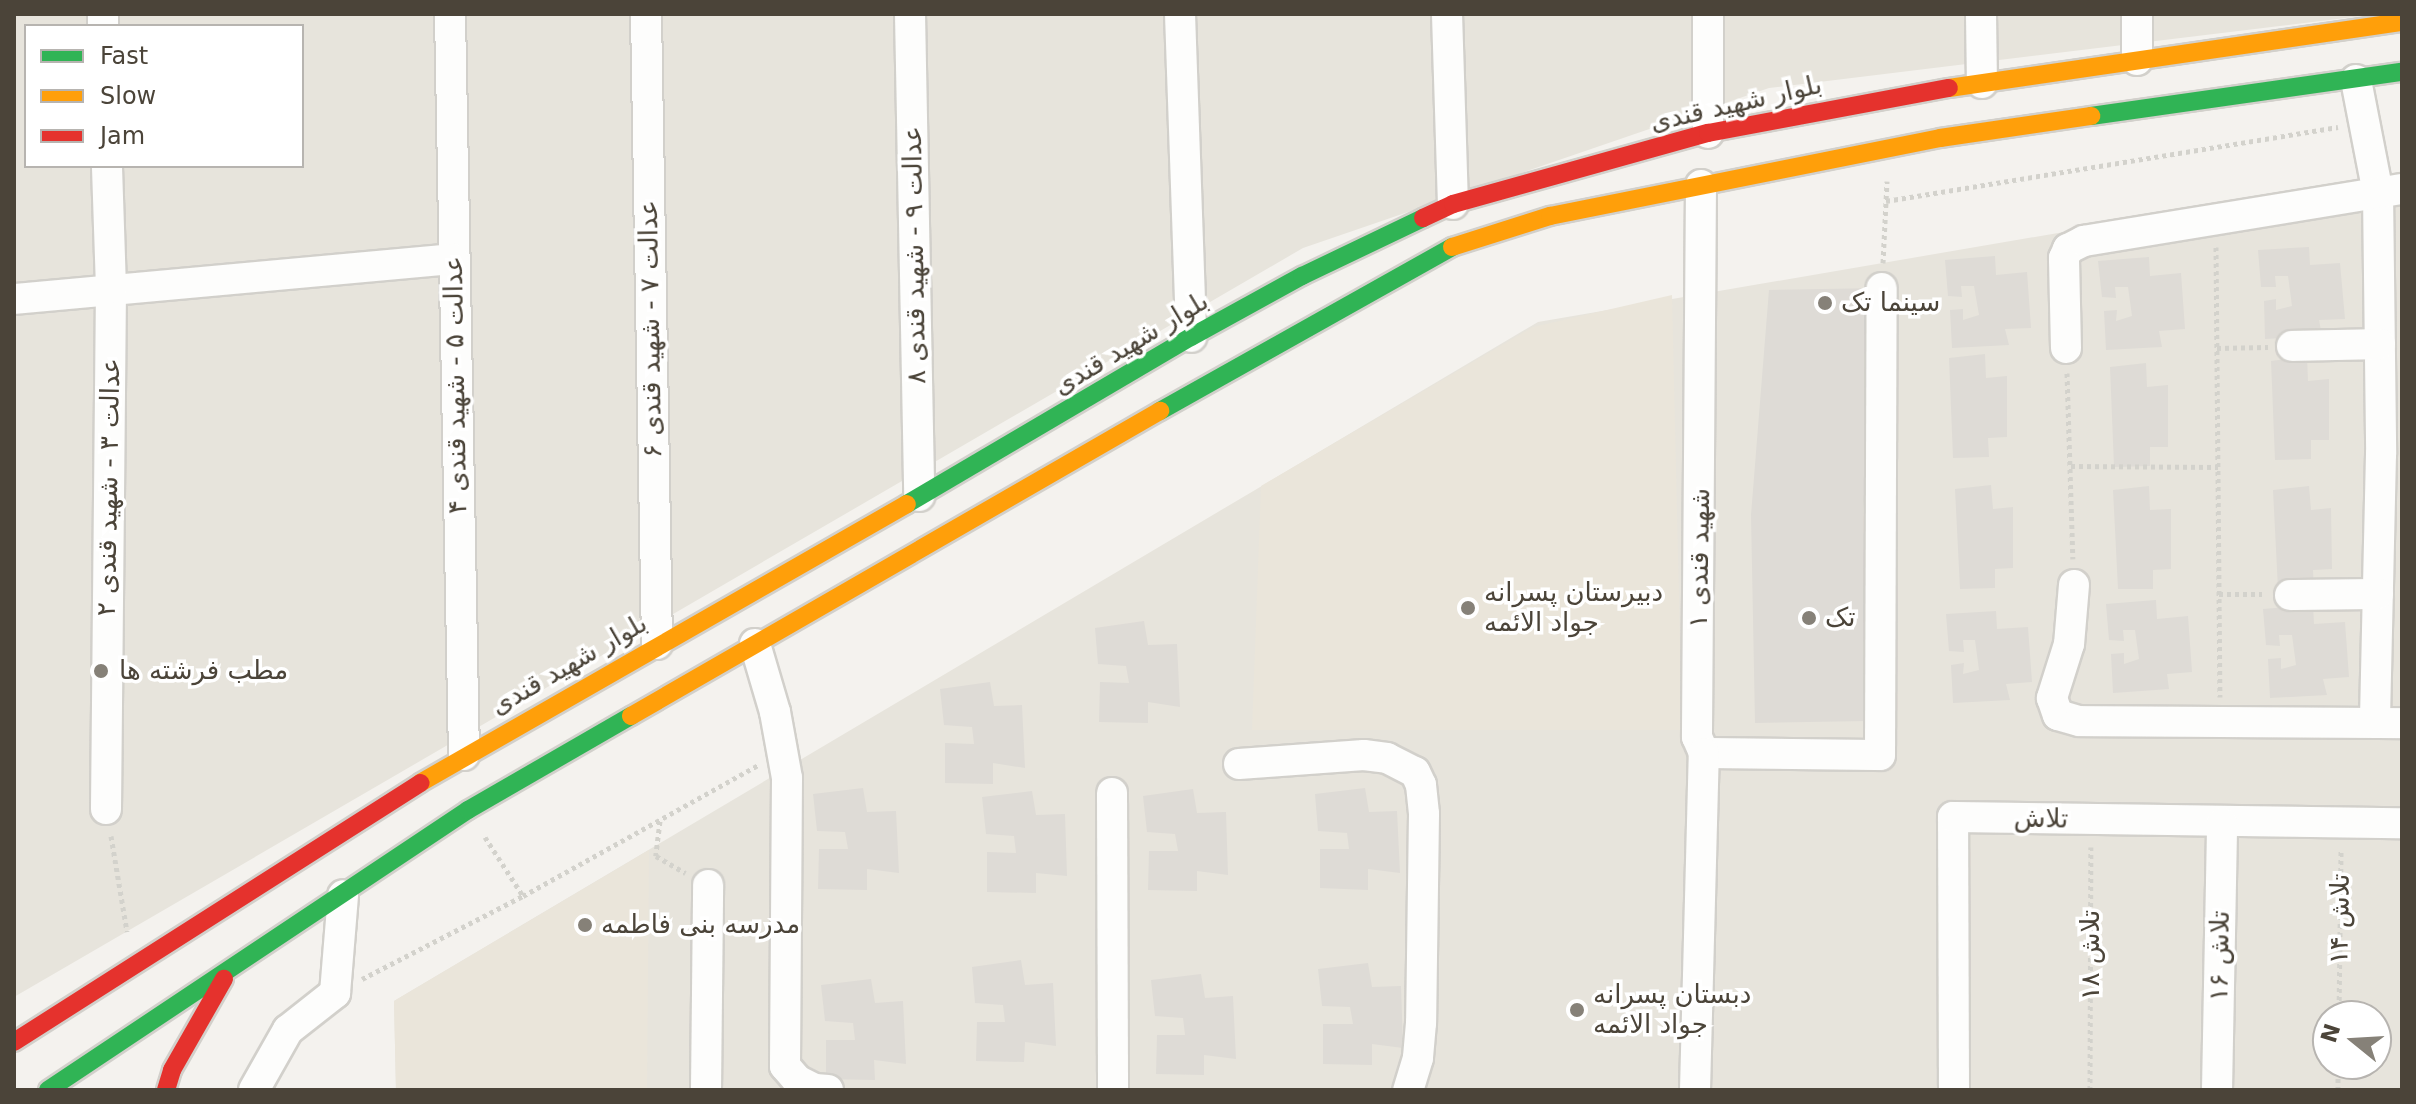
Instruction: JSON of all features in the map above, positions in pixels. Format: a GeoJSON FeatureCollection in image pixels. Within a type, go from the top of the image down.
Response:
{"type":"FeatureCollection","features":[{"type":"Feature","properties":{"kind":"main road","name":"بلوار شهید قندی"},"geometry":{"type":"LineString","coordinates":[[14,1042],[464,755],[1022,439],[1191,337],[1302,276],[1453,204],[1708,133],[1982,83],[2402,22]]}},
{"type":"Feature","properties":{"kind":"main road"},"geometry":{"type":"LineString","coordinates":[[48,1090],[468,810],[1122,432],[1446,249],[1550,216],[1889,148],[2402,72]]}},
{"type":"Feature","properties":{"kind":"main road"},"geometry":{"type":"LineString","coordinates":[[1101,391],[1095,401],[1097,419],[1122,432]]}},
{"type":"Feature","properties":{"kind":"main road"},"geometry":{"type":"LineString","coordinates":[[1022,439],[1033,435],[1045,438],[1054,446],[1058,458],[1056,470]]}},
{"type":"Feature","properties":{"kind":"main road"},"geometry":{"type":"LineString","coordinates":[[166,1090],[172,1070],[229,972]]}},
{"type":"Feature","properties":{"kind":"main road"},"geometry":{"type":"LineString","coordinates":[[26,1012],[37,1007],[76,1004]]}},
{"type":"Feature","properties":{"kind":"street","name":"عدالت ۵ - شهید قندی ۴"},"geometry":{"type":"LineString","coordinates":[[450,14],[464,755]]}},
{"type":"Feature","properties":{"kind":"street","name":"عدالت ۷ - شهید قندی ۶"},"geometry":{"type":"LineString","coordinates":[[646,14],[657,644]]}},
{"type":"Feature","properties":{"kind":"street","name":"عدالت ۹ - شهید قندی ۸"},"geometry":{"type":"LineString","coordinates":[[910,14],[919,496]]}},
{"type":"Feature","properties":{"kind":"street"},"geometry":{"type":"LineString","coordinates":[[1180,14],[1191,337]]}},
{"type":"Feature","properties":{"kind":"street"},"geometry":{"type":"LineString","coordinates":[[1447,14],[1453,204]]}},
{"type":"Feature","properties":{"kind":"street"},"geometry":{"type":"LineString","coordinates":[[1708,14],[1708,133]]}},
{"type":"Feature","properties":{"kind":"street"},"geometry":{"type":"LineString","coordinates":[[1981,14],[1982,83]]}},
{"type":"Feature","properties":{"kind":"street"},"geometry":{"type":"LineString","coordinates":[[2137,14],[2137,60]]}},
{"type":"Feature","properties":{"kind":"street"},"geometry":{"type":"LineString","coordinates":[[2074,585],[2069,644],[2052,698],[2058,715],[2079,721],[2388,723],[2378,594],[2380,344],[2390,191],[2364,123],[2356,80]]}},
{"type":"Feature","properties":{"kind":"street","name":"عدالت ۳ - شهید قندی ۲"},"geometry":{"type":"LineString","coordinates":[[106,809],[111,288],[107,168]]}},
{"type":"Feature","properties":{"kind":"street","name":"شهيد قندی ۱"},"geometry":{"type":"LineString","coordinates":[[1695,1090],[1704,753],[1697,737],[1701,185]]}},
{"type":"Feature","properties":{"kind":"street"},"geometry":{"type":"LineString","coordinates":[[2066,348],[2064,268],[2068,249],[2084,241],[2390,191]]}},
{"type":"Feature","properties":{"kind":"street"},"geometry":{"type":"LineString","coordinates":[[14,299],[453,259]]}},
{"type":"Feature","properties":{"kind":"street"},"geometry":{"type":"LineString","coordinates":[[1704,753],[1880,755],[1882,288]]}},
{"type":"Feature","properties":{"kind":"street"},"geometry":{"type":"LineString","coordinates":[[2292,346],[2380,344]]}},
{"type":"Feature","properties":{"kind":"street"},"geometry":{"type":"LineString","coordinates":[[2290,595],[2378,594]]}},
{"type":"Feature","properties":{"kind":"street"},"geometry":{"type":"LineString","coordinates":[[755,644],[787,778],[785,1066],[797,1080],[815,1089],[828,1090]]}},
{"type":"Feature","properties":{"kind":"street"},"geometry":{"type":"LineString","coordinates":[[1239,764],[1364,755],[1387,758],[1415,772],[1421,785],[1424,814],[1421,1023],[1418,1058],[1408,1090]]}},
{"type":"Feature","properties":{"kind":"street"},"geometry":{"type":"LineString","coordinates":[[1112,793],[1113,1090]]}},
{"type":"Feature","properties":{"kind":"street","name":"تلاش"},"geometry":{"type":"LineString","coordinates":[[1954,1090],[1953,817],[2222,823],[2402,823]]}},
{"type":"Feature","properties":{"kind":"street","name":"تلاش ۱۶"},"geometry":{"type":"LineString","coordinates":[[2217,1090],[2222,823]]}},
{"type":"Feature","properties":{"kind":"street"},"geometry":{"type":"LineString","coordinates":[[706,1090],[708,885]]}},
{"type":"Feature","properties":{"kind":"street"},"geometry":{"type":"LineString","coordinates":[[254,1090],[288,1030],[335,993],[343,895]]}},
{"type":"Feature","properties":{"kind":"path"},"geometry":{"type":"LineString","coordinates":[[1886,201],[2364,123]]}},
{"type":"Feature","properties":{"kind":"path"},"geometry":{"type":"LineString","coordinates":[[1882,288],[1889,148]]}},
{"type":"Feature","properties":{"kind":"path"},"geometry":{"type":"LineString","coordinates":[[2216,219],[2221,722]]}},
{"type":"Feature","properties":{"kind":"path"},"geometry":{"type":"LineString","coordinates":[[2217,348],[2292,346]]}},
{"type":"Feature","properties":{"kind":"path"},"geometry":{"type":"LineString","coordinates":[[2066,348],[2074,585]]}},
{"type":"Feature","properties":{"kind":"path"},"geometry":{"type":"LineString","coordinates":[[2071,466],[2218,467]]}},
{"type":"Feature","properties":{"kind":"path"},"geometry":{"type":"LineString","coordinates":[[2219,594],[2290,595]]}},
{"type":"Feature","properties":{"kind":"path"},"geometry":{"type":"LineString","coordinates":[[335,993],[783,751]]}},
{"type":"Feature","properties":{"kind":"path"},"geometry":{"type":"LineString","coordinates":[[106,809],[132,965]]}},
{"type":"Feature","properties":{"kind":"path"},"geometry":{"type":"LineString","coordinates":[[660,820],[656,856],[708,885]]}},
{"type":"Feature","properties":{"kind":"path","name":"تلاش ۱۸"},"geometry":{"type":"LineString","coordinates":[[2090,1090],[2091,820]]}},
{"type":"Feature","properties":{"kind":"path","name":"تلاش ۱۴"},"geometry":{"type":"LineString","coordinates":[[2339,1000],[2341,823]]}},
{"type":"Feature","properties":{"kind":"shaded area"},"geometry":{"type":"Polygon","coordinates":[[[14,14],[2378,14],[1769,88],[1303,248],[14,997],[14,14]]]}},
{"type":"Feature","properties":{"kind":"shaded area"},"geometry":{"type":"Polygon","coordinates":[[[2402,174],[2402,1090],[396,1090],[394,1001],[1538,322],[2402,174]]]}},
{"type":"Feature","properties":{"kind":"shaded area","name":"دبیرستان پسرانه جواد الائمه"},"geometry":{"type":"Polygon","coordinates":[[[1672,295],[1682,730],[1252,730],[1261,486],[1533,327],[1672,295]]]}},
{"type":"Feature","properties":{"kind":"shaded area","name":"مدرسه بنی فاطمه"},"geometry":{"type":"Polygon","coordinates":[[[649,850],[647,1090],[396,1090],[394,1001],[649,850]]]}},
{"type":"Feature","properties":{"kind":"building"},"geometry":{"type":"Polygon","coordinates":[[[2309,247],[2310,265],[2340,263],[2345,319],[2319,320],[2322,336],[2265,339],[2264,301],[2276,299],[2276,310],[2292,306],[2288,276],[2275,276],[2276,287],[2261,287],[2258,250],[2309,247]]]}},
{"type":"Feature","properties":{"kind":"building"},"geometry":{"type":"Polygon","coordinates":[[[1995,256],[1996,275],[2027,272],[2031,328],[2005,329],[2009,345],[1952,348],[1950,310],[1963,309],[1963,320],[1979,315],[1974,286],[1961,286],[1962,297],[1948,296],[1945,260],[1995,256]]]}},
{"type":"Feature","properties":{"kind":"building"},"geometry":{"type":"Polygon","coordinates":[[[2149,257],[2150,276],[2181,273],[2185,329],[2159,331],[2162,347],[2106,350],[2104,311],[2117,310],[2116,321],[2132,316],[2128,287],[2115,287],[2116,298],[2102,297],[2098,261],[2149,257]]]}},
{"type":"Feature","properties":{"kind":"building"},"geometry":{"type":"Polygon","coordinates":[[[1882,288],[1863,512],[1867,721],[1755,723],[1751,515],[1769,290],[1882,288]]]}},
{"type":"Feature","properties":{"kind":"building"},"geometry":{"type":"Polygon","coordinates":[[[1985,354],[1986,378],[2007,376],[2007,437],[1988,438],[1989,457],[1953,458],[1949,358],[1985,354]]]}},
{"type":"Feature","properties":{"kind":"building"},"geometry":{"type":"Polygon","coordinates":[[[2307,356],[2308,381],[2329,379],[2329,440],[2311,440],[2311,459],[2275,460],[2271,361],[2307,356]]]}},
{"type":"Feature","properties":{"kind":"building"},"geometry":{"type":"Polygon","coordinates":[[[2146,363],[2147,387],[2168,385],[2168,447],[2150,447],[2150,466],[2114,467],[2110,367],[2146,363]]]}},
{"type":"Feature","properties":{"kind":"building"},"geometry":{"type":"Polygon","coordinates":[[[1991,485],[1993,509],[2013,507],[2013,568],[1995,569],[1995,588],[1960,589],[1955,489],[1991,485]]]}},
{"type":"Feature","properties":{"kind":"building"},"geometry":{"type":"Polygon","coordinates":[[[2149,486],[2150,510],[2171,509],[2171,569],[2153,570],[2153,589],[2118,589],[2113,490],[2149,486]]]}},
{"type":"Feature","properties":{"kind":"building"},"geometry":{"type":"Polygon","coordinates":[[[2309,486],[2311,510],[2331,508],[2332,569],[2313,570],[2314,589],[2278,589],[2273,490],[2309,486]]]}},
{"type":"Feature","properties":{"kind":"building"},"geometry":{"type":"Polygon","coordinates":[[[2156,600],[2157,619],[2188,616],[2192,672],[2167,674],[2169,689],[2113,693],[2111,654],[2124,653],[2124,664],[2139,659],[2135,630],[2123,630],[2124,641],[2109,640],[2106,604],[2156,600]]]}},
{"type":"Feature","properties":{"kind":"building"},"geometry":{"type":"Polygon","coordinates":[[[2313,605],[2314,624],[2345,622],[2349,677],[2323,679],[2327,695],[2270,698],[2268,659],[2281,658],[2281,669],[2296,665],[2292,635],[2279,635],[2280,646],[2266,645],[2263,609],[2313,605]]]}},
{"type":"Feature","properties":{"kind":"building"},"geometry":{"type":"Polygon","coordinates":[[[1996,611],[1997,629],[2028,627],[2032,682],[2006,684],[2010,700],[1953,703],[1951,665],[1964,663],[1963,674],[1979,670],[1975,640],[1963,640],[1964,652],[1949,651],[1946,614],[1996,611]]]}},
{"type":"Feature","properties":{"kind":"building"},"geometry":{"type":"Polygon","coordinates":[[[1144,621],[1148,645],[1177,644],[1180,707],[1148,702],[1148,723],[1099,722],[1100,682],[1129,683],[1126,666],[1098,664],[1095,628],[1144,621]]]}},
{"type":"Feature","properties":{"kind":"building"},"geometry":{"type":"Polygon","coordinates":[[[990,682],[994,706],[1022,705],[1025,768],[993,763],[993,784],[945,783],[945,743],[974,744],[972,727],[944,725],[940,689],[990,682]]]}},
{"type":"Feature","properties":{"kind":"building"},"geometry":{"type":"Polygon","coordinates":[[[863,788],[867,812],[896,811],[899,873],[867,869],[867,890],[818,889],[819,849],[848,849],[845,832],[817,831],[813,794],[863,788]]]}},
{"type":"Feature","properties":{"kind":"building"},"geometry":{"type":"Polygon","coordinates":[[[1365,788],[1369,812],[1397,811],[1400,873],[1368,869],[1368,890],[1320,888],[1320,849],[1349,849],[1347,833],[1318,831],[1315,794],[1365,788]]]}},
{"type":"Feature","properties":{"kind":"building"},"geometry":{"type":"Polygon","coordinates":[[[1193,789],[1197,813],[1226,812],[1228,875],[1197,871],[1197,891],[1148,890],[1149,851],[1178,851],[1175,834],[1147,832],[1143,796],[1193,789]]]}},
{"type":"Feature","properties":{"kind":"building"},"geometry":{"type":"Polygon","coordinates":[[[1032,791],[1036,815],[1065,814],[1067,876],[1036,873],[1036,893],[987,892],[987,852],[1016,853],[1014,836],[986,834],[982,797],[1032,791]]]}},
{"type":"Feature","properties":{"kind":"building"},"geometry":{"type":"Polygon","coordinates":[[[1021,960],[1025,985],[1053,983],[1056,1046],[1025,1042],[1024,1062],[976,1061],[977,1022],[1005,1022],[1003,1005],[975,1003],[972,967],[1021,960]]]}},
{"type":"Feature","properties":{"kind":"building"},"geometry":{"type":"Polygon","coordinates":[[[1368,963],[1372,987],[1401,986],[1403,1048],[1372,1044],[1372,1065],[1323,1064],[1323,1024],[1353,1024],[1350,1007],[1322,1006],[1318,969],[1368,963]]]}},
{"type":"Feature","properties":{"kind":"building"},"geometry":{"type":"Polygon","coordinates":[[[1201,974],[1205,998],[1233,996],[1236,1059],[1204,1055],[1204,1075],[1156,1074],[1157,1035],[1185,1035],[1183,1018],[1155,1016],[1151,980],[1201,974]]]}},
{"type":"Feature","properties":{"kind":"building"},"geometry":{"type":"Polygon","coordinates":[[[871,979],[875,1003],[903,1001],[906,1064],[874,1060],[875,1080],[826,1079],[826,1040],[855,1040],[853,1023],[825,1021],[821,985],[871,979]]]}},
{"type":"Feature","properties":{"kind":"traffic: fast"},"geometry":{"type":"LineString","coordinates":[[2091,116],[2402,72]]}},
{"type":"Feature","properties":{"kind":"traffic: fast"},"geometry":{"type":"LineString","coordinates":[[907,504],[1191,337],[1302,276],[1423,218]]}},
{"type":"Feature","properties":{"kind":"traffic: fast"},"geometry":{"type":"LineString","coordinates":[[1160,411],[1452,247]]}},
{"type":"Feature","properties":{"kind":"traffic: fast"},"geometry":{"type":"LineString","coordinates":[[48,1090],[468,810],[631,716]]}},
{"type":"Feature","properties":{"kind":"traffic: slow"},"geometry":{"type":"LineString","coordinates":[[1949,88],[2402,22]]}},
{"type":"Feature","properties":{"kind":"traffic: slow"},"geometry":{"type":"LineString","coordinates":[[1452,247],[1550,216],[1940,138],[2091,116]]}},
{"type":"Feature","properties":{"kind":"traffic: slow"},"geometry":{"type":"LineString","coordinates":[[631,716],[1160,411]]}},
{"type":"Feature","properties":{"kind":"traffic: slow"},"geometry":{"type":"LineString","coordinates":[[420,783],[907,504]]}},
{"type":"Feature","properties":{"kind":"traffic: jam"},"geometry":{"type":"LineString","coordinates":[[1423,218],[1453,204],[1708,133],[1949,88]]}},
{"type":"Feature","properties":{"kind":"traffic: jam"},"geometry":{"type":"LineString","coordinates":[[14,1042],[420,783]]}},
{"type":"Feature","properties":{"kind":"traffic: jam"},"geometry":{"type":"LineString","coordinates":[[166,1090],[172,1070],[224,979]]}},
{"type":"Feature","properties":{"kind":"place","name":"سینما تک"},"geometry":{"type":"Point","coordinates":[1825,303]}},
{"type":"Feature","properties":{"kind":"place","name":"دبیرستان پسرانه جواد الائمه"},"geometry":{"type":"Point","coordinates":[1468,608]}},
{"type":"Feature","properties":{"kind":"place","name":"تک"},"geometry":{"type":"Point","coordinates":[1809,618]}},
{"type":"Feature","properties":{"kind":"place","name":"مطب فرشته ها"},"geometry":{"type":"Point","coordinates":[101,671]}},
{"type":"Feature","properties":{"kind":"place","name":"مدرسه بنی فاطمه"},"geometry":{"type":"Point","coordinates":[585,925]}},
{"type":"Feature","properties":{"kind":"place","name":"دبستان پسرانه جواد الائمه"},"geometry":{"type":"Point","coordinates":[1577,1010]}}]}
